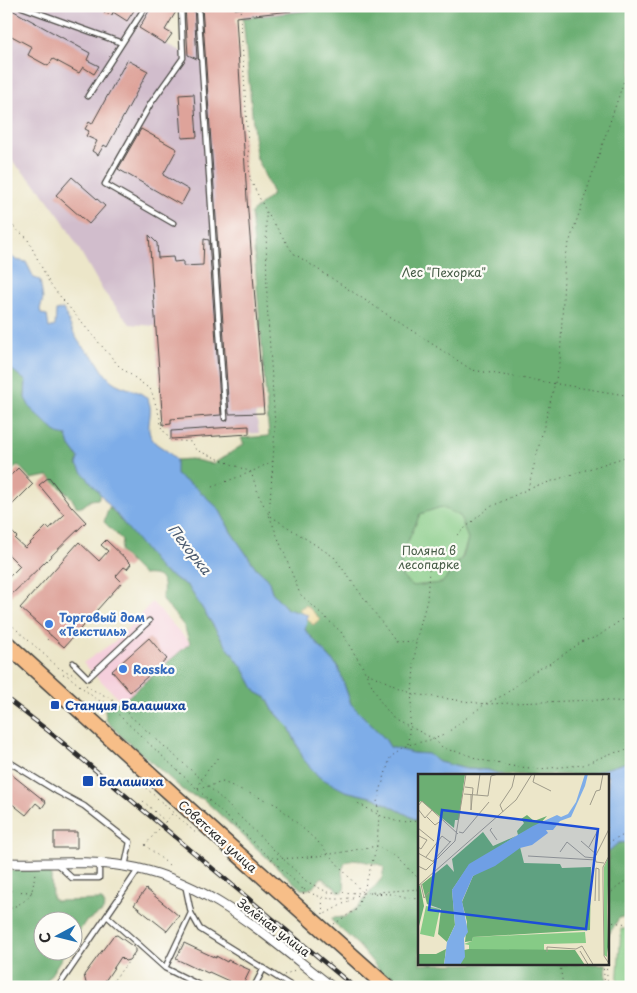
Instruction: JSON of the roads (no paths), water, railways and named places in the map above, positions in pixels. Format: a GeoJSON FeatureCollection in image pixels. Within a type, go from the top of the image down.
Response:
{"type":"FeatureCollection","features":[{"type":"Feature","properties":{"kind":"main road","name":"Советская улица"},"geometry":{"type":"LineString","coordinates":[[8,638],[218,836],[387,987]]}},
{"type":"Feature","properties":{"kind":"street","name":"Зелёная улица"},"geometry":{"type":"LineString","coordinates":[[6,863],[112,864],[139,869],[184,883],[233,910],[332,987]]}},
{"type":"Feature","properties":{"kind":"lane"},"geometry":{"type":"LineString","coordinates":[[88,96],[146,6]]}},
{"type":"Feature","properties":{"kind":"lane"},"geometry":{"type":"LineString","coordinates":[[173,223],[105,184],[151,103],[183,58],[181,6]]}},
{"type":"Feature","properties":{"kind":"lane"},"geometry":{"type":"LineString","coordinates":[[198,6],[225,418]]}},
{"type":"Feature","properties":{"kind":"lane"},"geometry":{"type":"LineString","coordinates":[[22,7],[122,43]]}},
{"type":"Feature","properties":{"kind":"lane"},"geometry":{"type":"LineString","coordinates":[[73,663],[88,678],[149,622]]}},
{"type":"Feature","properties":{"kind":"lane"},"geometry":{"type":"LineString","coordinates":[[6,760],[84,806],[130,842],[126,866]]}},
{"type":"Feature","properties":{"kind":"lane"},"geometry":{"type":"LineString","coordinates":[[56,864],[72,878],[99,878],[99,864]]}},
{"type":"Feature","properties":{"kind":"lane"},"geometry":{"type":"LineString","coordinates":[[67,987],[60,985],[139,869]]}},
{"type":"Feature","properties":{"kind":"lane"},"geometry":{"type":"LineString","coordinates":[[184,883],[191,913],[200,929],[293,987]]}},
{"type":"Feature","properties":{"kind":"lane"},"geometry":{"type":"LineString","coordinates":[[165,968],[191,913]]}},
{"type":"Feature","properties":{"kind":"lane"},"geometry":{"type":"LineString","coordinates":[[106,916],[165,968],[203,987]]}},
{"type":"Feature","properties":{"kind":"lane"},"geometry":{"type":"LineString","coordinates":[[254,987],[264,968]]}},
{"type":"Feature","properties":{"kind":"water","name":"Пехорка"},"geometry":{"type":"Polygon","coordinates":[[[6,252],[16,260],[26,262],[34,278],[40,280],[43,299],[40,309],[41,314],[47,315],[49,328],[55,326],[56,311],[63,309],[79,342],[93,356],[109,378],[116,384],[142,394],[148,400],[150,405],[150,435],[156,443],[176,460],[176,475],[195,487],[219,509],[231,532],[256,568],[268,579],[272,592],[287,609],[308,615],[305,630],[338,667],[351,704],[385,739],[390,747],[412,753],[428,754],[439,762],[466,769],[487,770],[500,774],[418,774],[418,820],[375,798],[345,791],[319,777],[304,760],[289,727],[273,710],[267,698],[256,692],[243,668],[225,644],[188,586],[161,570],[77,465],[79,458],[70,446],[67,436],[58,434],[31,409],[25,398],[26,381],[6,365],[6,252]]]}},
{"type":"Feature","properties":{"kind":"water"},"geometry":{"type":"Polygon","coordinates":[[[631,761],[631,842],[618,843],[610,850],[610,774],[588,774],[631,761]]]}},
{"type":"Feature","properties":{"kind":"railway"},"geometry":{"type":"LineString","coordinates":[[6,698],[51,733],[354,987]]}},
{"type":"Feature","properties":{"kind":"place","name":"Торговый дом «Текстиль»"},"geometry":{"type":"Point","coordinates":[49,624]}},
{"type":"Feature","properties":{"kind":"place","name":"Rossko"},"geometry":{"type":"Point","coordinates":[123,669]}},
{"type":"Feature","properties":{"kind":"place","name":"Станция Балашиха"},"geometry":{"type":"Point","coordinates":[55,705]}},
{"type":"Feature","properties":{"kind":"place","name":"Балашиха"},"geometry":{"type":"Point","coordinates":[88,781]}},
{"type":"Feature","properties":{"kind":"park label","name":"Лес \"Пехорка\""},"geometry":{"type":"Point","coordinates":[444,272]}},
{"type":"Feature","properties":{"kind":"park label","name":"Поляна в лесопарке"},"geometry":{"type":"Point","coordinates":[429,557]}}]}
